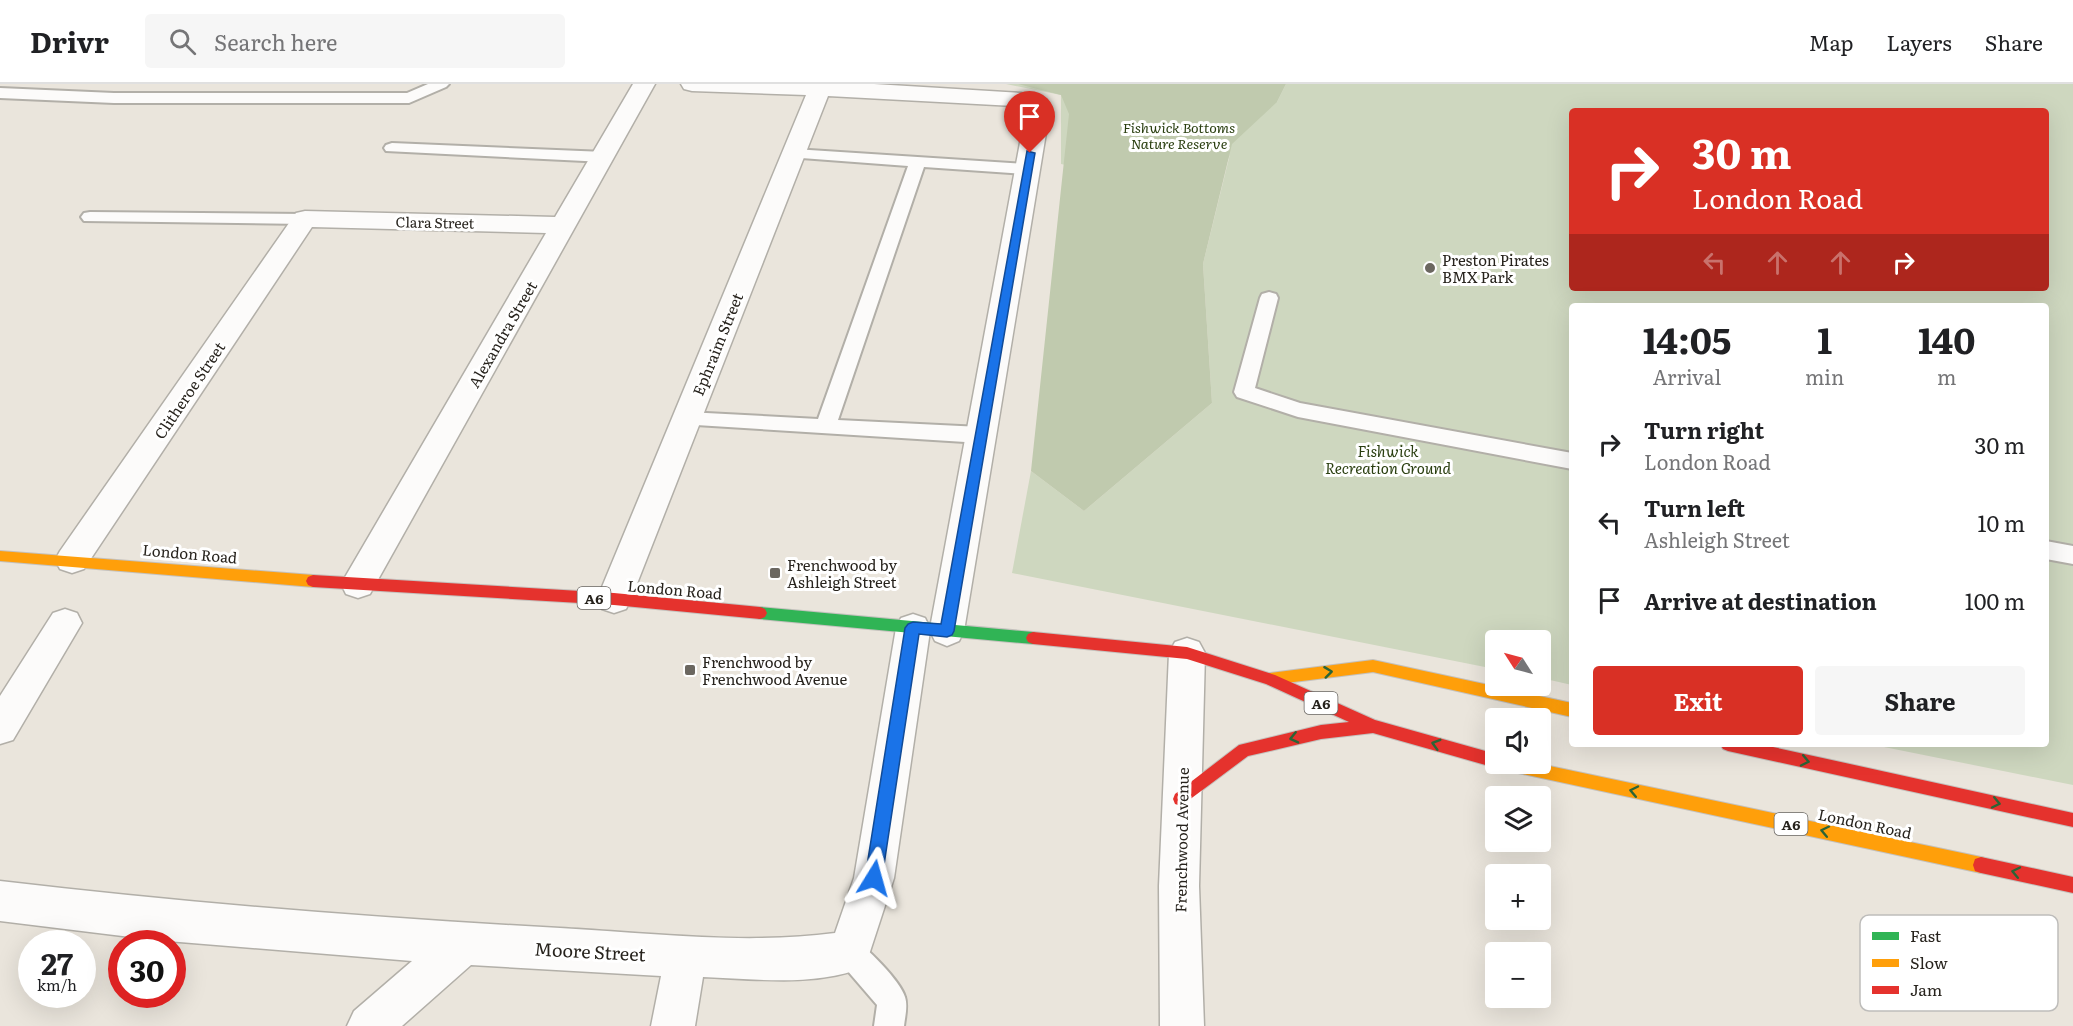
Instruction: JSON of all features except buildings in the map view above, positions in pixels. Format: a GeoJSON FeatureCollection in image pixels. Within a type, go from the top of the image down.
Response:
{"type":"FeatureCollection","features":[{"type":"Feature","properties":{"kind":"highway","name":"London Road"},"geometry":{"type":"LineString","coordinates":[[0,556],[358,584],[614,600],[1187,653],[1270,679],[1372,726],[1485,758]]}},
{"type":"Feature","properties":{"kind":"highway","name":"London Road"},"geometry":{"type":"LineString","coordinates":[[1270,679],[1373,666],[1569,709]]}},
{"type":"Feature","properties":{"kind":"highway"},"geometry":{"type":"LineString","coordinates":[[1180,798],[1244,750],[1321,732],[1372,726]]}},
{"type":"Feature","properties":{"kind":"highway"},"geometry":{"type":"LineString","coordinates":[[1742,747],[2073,820]]}},
{"type":"Feature","properties":{"kind":"highway","name":"London Road"},"geometry":{"type":"LineString","coordinates":[[1551,773],[2073,885]]}},
{"type":"Feature","properties":{"kind":"street","name":"Alexandra Street"},"geometry":{"type":"LineString","coordinates":[[358,584],[605,157],[644,84]]}},
{"type":"Feature","properties":{"kind":"street"},"geometry":{"type":"LineString","coordinates":[[692,84],[820,88],[1021,100],[1036,121],[981,435],[930,629],[874,878],[850,952]]}},
{"type":"Feature","properties":{"kind":"street","name":"Ephraim Street"},"geometry":{"type":"LineString","coordinates":[[614,600],[820,88]]}},
{"type":"Feature","properties":{"kind":"street","name":"Clara Street"},"geometry":{"type":"LineString","coordinates":[[305,219],[566,225]]}},
{"type":"Feature","properties":{"kind":"street","name":"Clitheroe Street"},"geometry":{"type":"LineString","coordinates":[[72,560],[305,219]]}},
{"type":"Feature","properties":{"kind":"street"},"geometry":{"type":"LineString","coordinates":[[0,728],[59,634]]}},
{"type":"Feature","properties":{"kind":"street","name":"Frenchwood Avenue"},"geometry":{"type":"LineString","coordinates":[[1182,1026],[1180,798],[1187,653]]}},
{"type":"Feature","properties":{"kind":"street","name":"Moore Street"},"geometry":{"type":"LineString","coordinates":[[0,902],[155,920],[464,944],[686,956],[796,958],[850,952]]}},
{"type":"Feature","properties":{"kind":"street"},"geometry":{"type":"LineString","coordinates":[[369,1026],[464,944]]}},
{"type":"Feature","properties":{"kind":"street"},"geometry":{"type":"LineString","coordinates":[[674,1026],[686,956]]}},
{"type":"Feature","properties":{"kind":"lane"},"geometry":{"type":"LineString","coordinates":[[0,93],[114,99],[409,98],[441,84]]}},
{"type":"Feature","properties":{"kind":"lane"},"geometry":{"type":"LineString","coordinates":[[392,148],[605,157]]}},
{"type":"Feature","properties":{"kind":"lane"},"geometry":{"type":"LineString","coordinates":[[794,154],[1027,169]]}},
{"type":"Feature","properties":{"kind":"lane"},"geometry":{"type":"LineString","coordinates":[[826,426],[918,162]]}},
{"type":"Feature","properties":{"kind":"lane"},"geometry":{"type":"LineString","coordinates":[[90,217],[305,219]]}},
{"type":"Feature","properties":{"kind":"lane"},"geometry":{"type":"LineString","coordinates":[[1269,298],[1244,393],[1298,410],[1569,460]]}},
{"type":"Feature","properties":{"kind":"lane"},"geometry":{"type":"LineString","coordinates":[[687,419],[981,435]]}},
{"type":"Feature","properties":{"kind":"lane"},"geometry":{"type":"LineString","coordinates":[[2049,551],[2073,555]]}},
{"type":"Feature","properties":{"kind":"lane"},"geometry":{"type":"LineString","coordinates":[[850,952],[892,1000],[889,1026]]}},
{"type":"Feature","properties":{"kind":"green space","name":"Fishwick Recreation Ground"},"geometry":{"type":"Polygon","coordinates":[[[1006,84],[1253,84],[1277,102],[1286,84],[2073,84],[2073,785],[1884,747],[2049,747],[2049,303],[1569,303],[1569,684],[1551,680],[1551,630],[1485,630],[1485,667],[1012,573],[1031,471],[1084,511],[1212,403],[1203,264],[1230,154],[1215,195],[1061,164],[1061,95],[1006,84]]]}},
{"type":"Feature","properties":{"kind":"green space","name":"Fishwick Bottoms Nature Reserve"},"geometry":{"type":"Polygon","coordinates":[[[1018,84],[1286,84],[1277,102],[1232,144],[1203,264],[1212,403],[1084,511],[1031,471],[1069,114],[1061,95],[1018,84]]]}},
{"type":"Feature","properties":{"kind":"traffic: fast"},"geometry":{"type":"LineString","coordinates":[[760,613],[1033,638]]}},
{"type":"Feature","properties":{"kind":"traffic: slow"},"geometry":{"type":"LineString","coordinates":[[0,556],[313,581]]}},
{"type":"Feature","properties":{"kind":"traffic: slow"},"geometry":{"type":"LineString","coordinates":[[1270,679],[1373,666],[1569,709]]}},
{"type":"Feature","properties":{"kind":"traffic: slow"},"geometry":{"type":"LineString","coordinates":[[1551,773],[1981,865]]}},
{"type":"Feature","properties":{"kind":"traffic: jam"},"geometry":{"type":"LineString","coordinates":[[313,581],[614,599],[760,613]]}},
{"type":"Feature","properties":{"kind":"traffic: jam"},"geometry":{"type":"LineString","coordinates":[[1033,638],[1187,653],[1270,679],[1372,726],[1485,758]]}},
{"type":"Feature","properties":{"kind":"traffic: jam"},"geometry":{"type":"LineString","coordinates":[[1181,799],[1244,750],[1321,732],[1371,727]]}},
{"type":"Feature","properties":{"kind":"traffic: jam"},"geometry":{"type":"LineString","coordinates":[[1742,747],[2073,820]]}},
{"type":"Feature","properties":{"kind":"traffic: jam"},"geometry":{"type":"LineString","coordinates":[[1981,865],[2073,885]]}},
{"type":"Feature","properties":{"kind":"place","name":"Preston Pirates BMX Park"},"geometry":{"type":"Point","coordinates":[1430,268]}},
{"type":"Feature","properties":{"kind":"place","name":"Frenchwood by Ashleigh Street"},"geometry":{"type":"Point","coordinates":[775,573]}},
{"type":"Feature","properties":{"kind":"place","name":"Frenchwood by Frenchwood Avenue"},"geometry":{"type":"Point","coordinates":[690,670]}},
{"type":"Feature","properties":{"kind":"route"},"geometry":{"type":"LineString","coordinates":[[874,878],[913,628],[947,631],[1030,153]]}}]}
